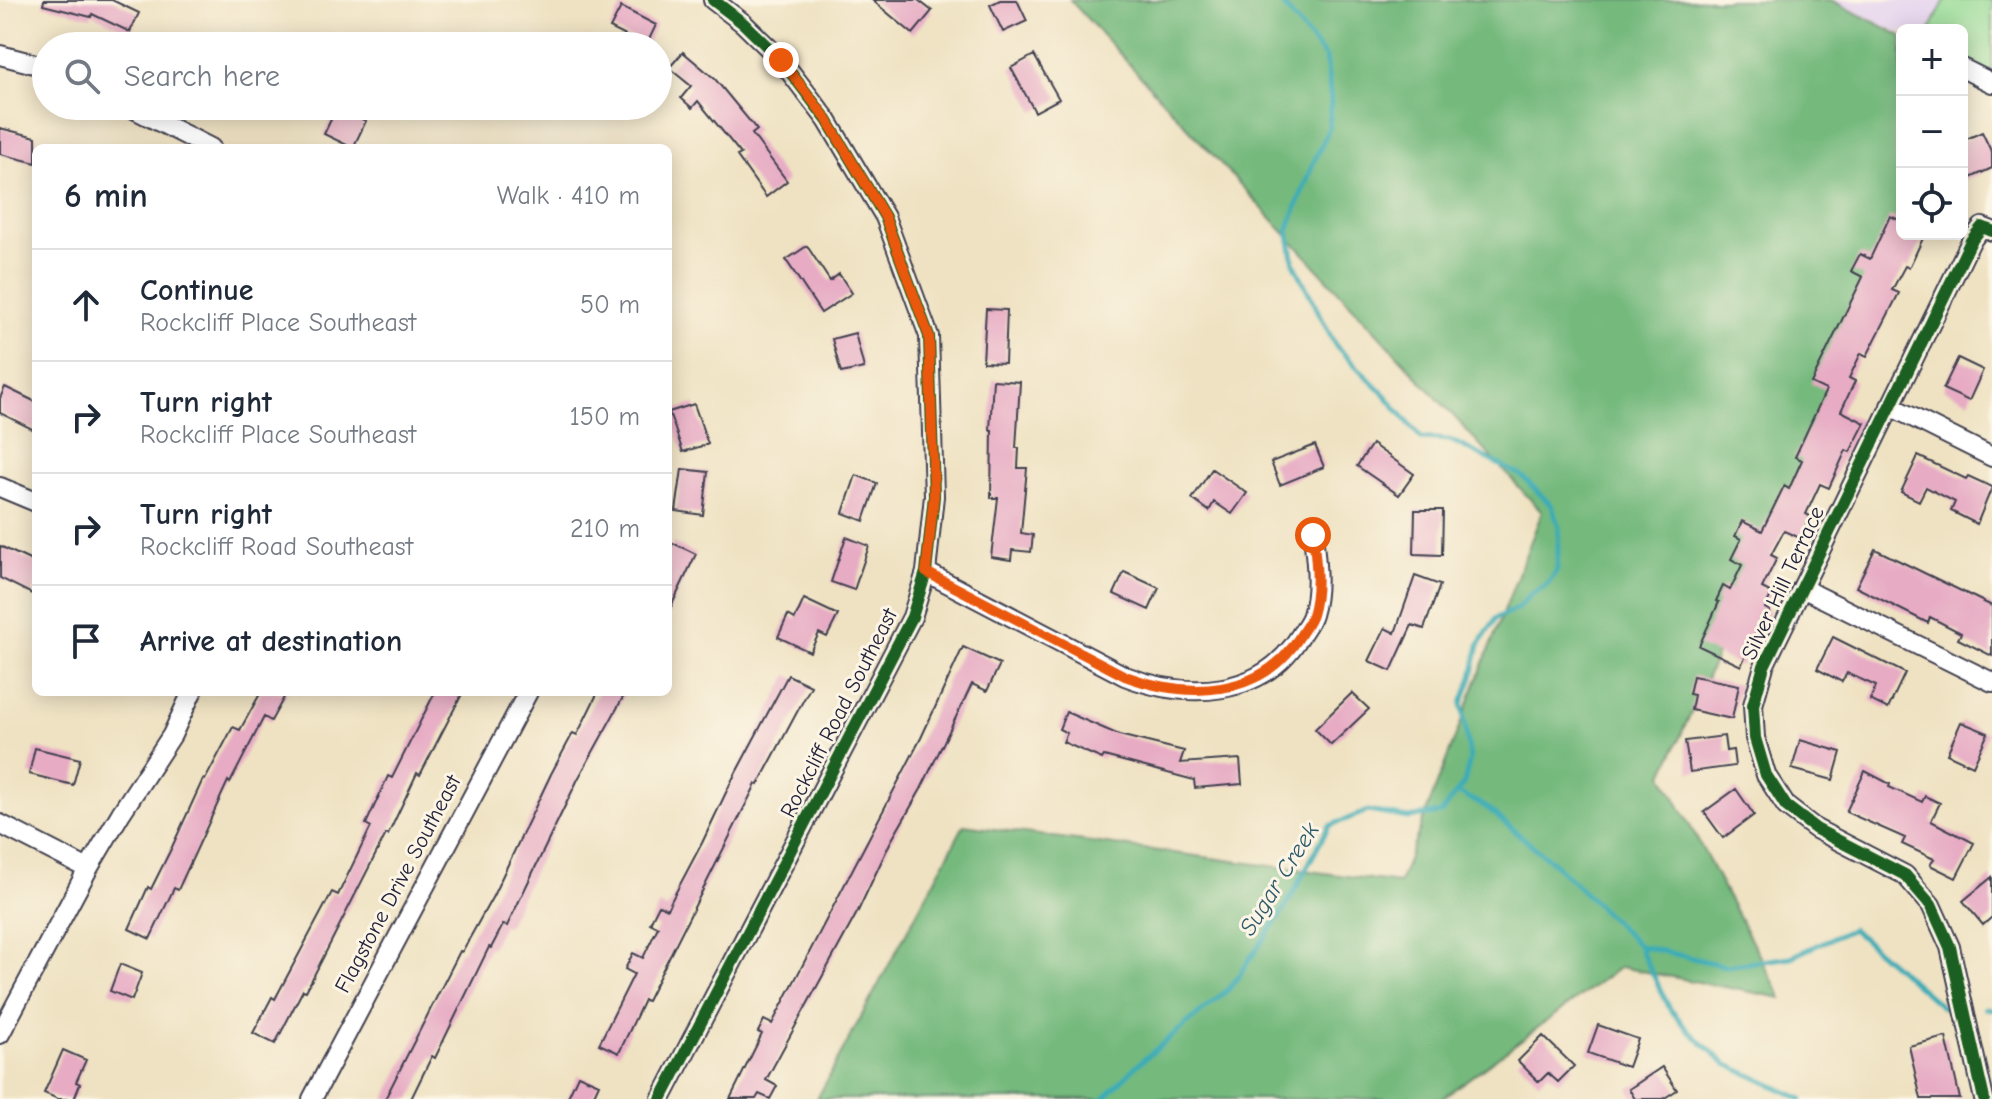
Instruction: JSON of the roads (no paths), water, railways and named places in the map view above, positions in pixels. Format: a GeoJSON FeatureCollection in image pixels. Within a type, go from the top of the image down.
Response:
{"type":"FeatureCollection","features":[{"type":"Feature","properties":{"kind":"street","name":"Rockcliff Road Southeast"},"geometry":{"type":"LineString","coordinates":[[661,1099],[912,617],[926,572],[934,496],[929,336],[885,217],[834,132],[798,80],[763,41],[713,0]]}},
{"type":"Feature","properties":{"kind":"street"},"geometry":{"type":"LineString","coordinates":[[0,55],[32,63]]}},
{"type":"Feature","properties":{"kind":"street"},"geometry":{"type":"LineString","coordinates":[[1968,71],[1992,83]]}},
{"type":"Feature","properties":{"kind":"street"},"geometry":{"type":"LineString","coordinates":[[156,120],[203,144]]}},
{"type":"Feature","properties":{"kind":"street","name":"Silver Hill Terrace"},"geometry":{"type":"LineString","coordinates":[[1984,1099],[1950,947],[1931,905],[1905,875],[1816,829],[1786,806],[1766,775],[1755,738],[1753,705],[1764,666],[1971,241],[1982,227],[1992,231]]}},
{"type":"Feature","properties":{"kind":"street"},"geometry":{"type":"LineString","coordinates":[[1890,406],[1992,457]]}},
{"type":"Feature","properties":{"kind":"street"},"geometry":{"type":"LineString","coordinates":[[0,487],[32,500]]}},
{"type":"Feature","properties":{"kind":"street"},"geometry":{"type":"LineString","coordinates":[[926,572],[1125,676],[1176,691],[1202,691],[1228,687],[1265,674],[1290,651],[1312,616],[1318,575],[1313,535]]}},
{"type":"Feature","properties":{"kind":"street"},"geometry":{"type":"LineString","coordinates":[[1802,588],[1992,682]]}},
{"type":"Feature","properties":{"kind":"street"},"geometry":{"type":"LineString","coordinates":[[0,1034],[88,869],[172,735],[190,696]]}},
{"type":"Feature","properties":{"kind":"street","name":"Flagstone Drive Southeast"},"geometry":{"type":"LineString","coordinates":[[312,1099],[526,696]]}},
{"type":"Feature","properties":{"kind":"street"},"geometry":{"type":"LineString","coordinates":[[0,824],[88,869]]}},
{"type":"Feature","properties":{"kind":"waterway","name":"Sugar Creek"},"geometry":{"type":"LineString","coordinates":[[1103,1099],[1137,1065],[1230,988],[1285,908],[1329,826],[1368,811],[1408,818],[1441,813],[1464,783],[1470,759],[1462,703],[1479,645],[1496,618],[1517,609],[1530,595],[1548,584],[1557,570],[1559,527],[1552,506],[1522,476],[1450,440],[1421,438],[1386,396],[1335,345],[1294,263],[1288,230],[1329,129],[1331,101],[1326,58],[1279,0]]}},
{"type":"Feature","properties":{"kind":"waterway"},"geometry":{"type":"LineString","coordinates":[[1457,792],[1486,807],[1557,866],[1639,946],[1670,1009],[1691,1033],[1726,1064],[1802,1099]]}},
{"type":"Feature","properties":{"kind":"waterway"},"geometry":{"type":"LineString","coordinates":[[1640,946],[1726,966],[1791,957],[1852,929],[1943,1008]]}},
{"type":"Feature","properties":{"kind":"waterway"},"geometry":{"type":"LineString","coordinates":[[1985,1008],[1992,1009]]}}]}
